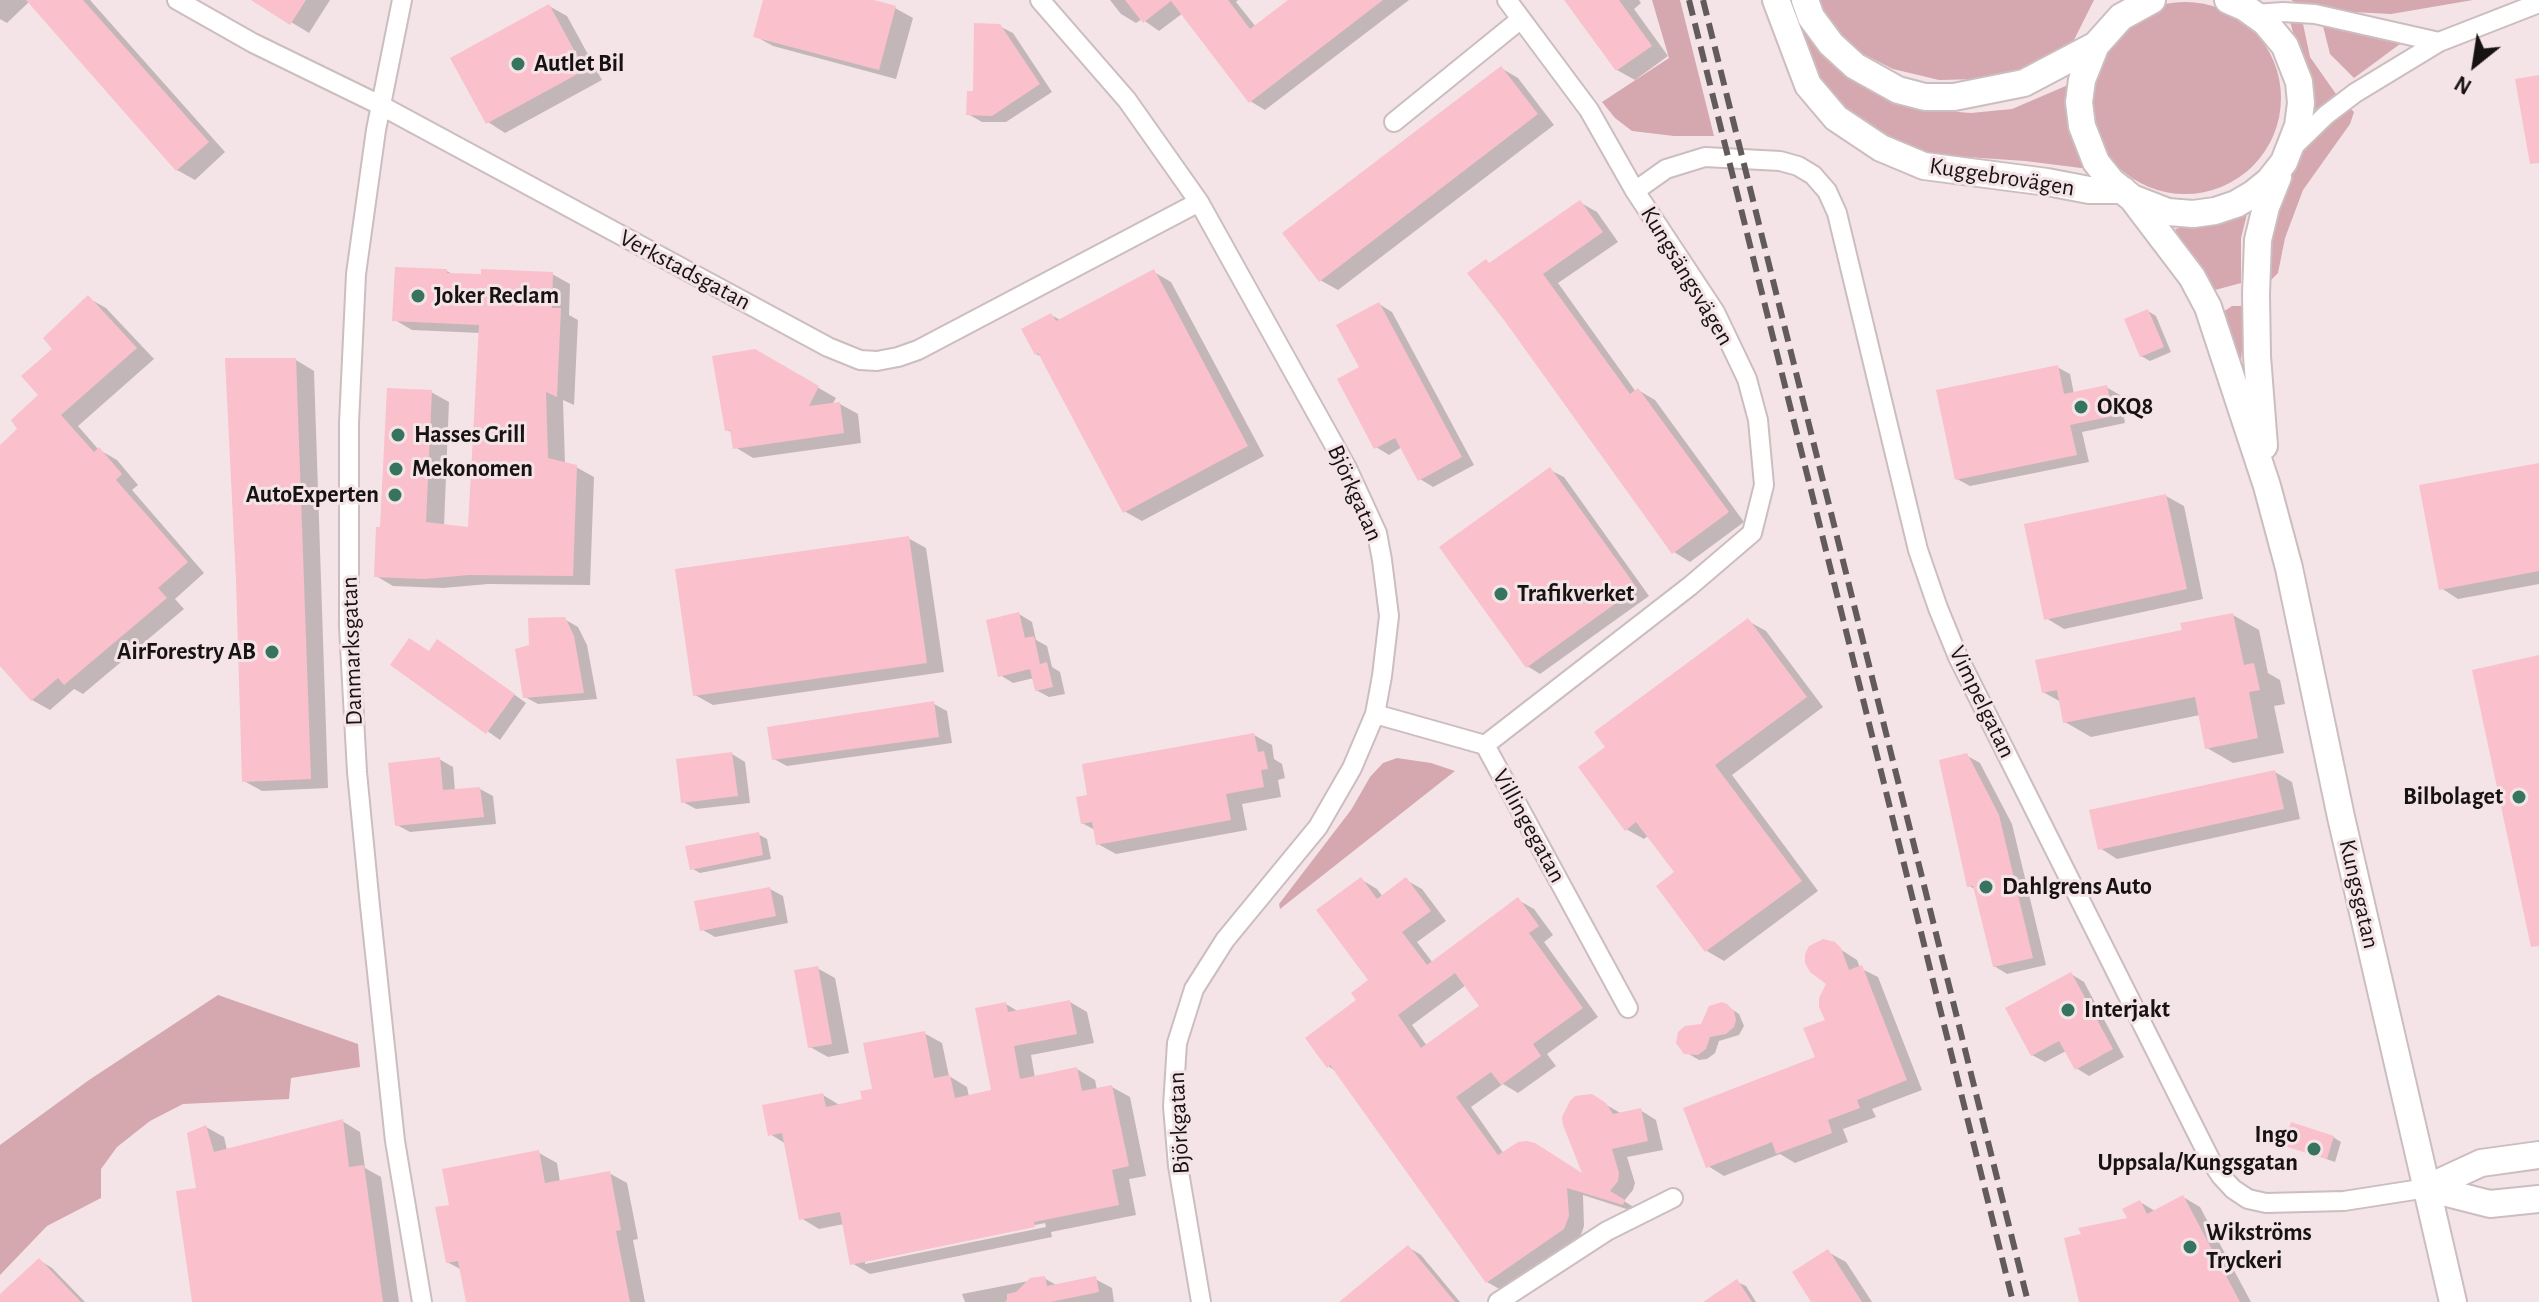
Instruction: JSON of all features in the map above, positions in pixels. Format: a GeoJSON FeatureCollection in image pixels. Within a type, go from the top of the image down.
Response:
{"type":"FeatureCollection","features":[{"type":"Feature","properties":{"kind":"main road","name":"Kuggebrovägen"},"geometry":{"type":"LineString","coordinates":[[1776,0],[1808,85],[1836,118],[1881,148],[1924,166],[2128,194]]}},
{"type":"Feature","properties":{"kind":"main road"},"geometry":{"type":"LineString","coordinates":[[1805,0],[1811,17],[1831,44],[1855,66],[1898,90],[1925,97],[1954,97],[2024,83],[2101,39],[2121,17],[2152,0]]}},
{"type":"Feature","properties":{"kind":"main road"},"geometry":{"type":"LineString","coordinates":[[2101,39],[2113,0]]}},
{"type":"Feature","properties":{"kind":"main road","name":"Kungsgatan"},"geometry":{"type":"LineString","coordinates":[[2242,5],[2274,31],[2285,46],[2294,64],[2301,103],[2298,126],[2266,207],[2257,254],[2257,356],[2267,486]]}},
{"type":"Feature","properties":{"kind":"main road","name":"Kungsgatan"},"geometry":{"type":"LineString","coordinates":[[2101,39],[2082,80],[2079,102],[2082,126],[2096,162],[2128,194],[2192,277],[2208,307],[2267,486],[2289,568],[2341,817],[2453,1302]]}},
{"type":"Feature","properties":{"kind":"main road"},"geometry":{"type":"LineString","coordinates":[[2128,194],[2168,212],[2193,214],[2215,211],[2253,194],[2269,181],[2287,156]]}},
{"type":"Feature","properties":{"kind":"main road"},"geometry":{"type":"LineString","coordinates":[[2427,1188],[2481,1163],[2539,1155]]}},
{"type":"Feature","properties":{"kind":"main road"},"geometry":{"type":"LineString","coordinates":[[2427,1188],[2490,1204],[2539,1199]]}},
{"type":"Feature","properties":{"kind":"street","name":"Verkstadsgatan"},"geometry":{"type":"LineString","coordinates":[[177,0],[253,43],[380,105],[828,347],[860,360],[877,361],[918,350],[1199,202]]}},
{"type":"Feature","properties":{"kind":"street","name":"Danmarksgatan"},"geometry":{"type":"LineString","coordinates":[[402,0],[380,105],[356,274],[349,423],[349,627],[357,772],[395,1141],[422,1302]]}},
{"type":"Feature","properties":{"kind":"street","name":"Björkgatan"},"geometry":{"type":"LineString","coordinates":[[1040,0],[1127,100],[1199,202],[1347,468],[1377,533],[1389,616],[1375,714],[1352,768],[1318,827],[1225,940],[1194,989],[1177,1043],[1173,1106],[1177,1151],[1201,1302]]}},
{"type":"Feature","properties":{"kind":"street","name":"Kungsängsvägen"},"geometry":{"type":"LineString","coordinates":[[1485,745],[1690,586],[1752,533],[1764,485],[1758,420],[1747,379],[1715,312],[1635,191],[1589,110],[1507,0]]}},
{"type":"Feature","properties":{"kind":"street"},"geometry":{"type":"LineString","coordinates":[[2287,156],[2326,115],[2355,93],[2439,42],[2539,3]]}},
{"type":"Feature","properties":{"kind":"street"},"geometry":{"type":"LineString","coordinates":[[2242,5],[2315,14],[2439,42]]}},
{"type":"Feature","properties":{"kind":"street"},"geometry":{"type":"LineString","coordinates":[[1394,122],[1521,19]]}},
{"type":"Feature","properties":{"kind":"street","name":"Vimpelgatan"},"geometry":{"type":"LineString","coordinates":[[1635,191],[1666,169],[1705,157],[1780,161],[1798,166],[1813,175],[1827,191],[1837,213],[1918,550],[1938,608],[1958,657],[2221,1176],[2248,1199],[2266,1203],[2344,1201],[2427,1188]]}},
{"type":"Feature","properties":{"kind":"street","name":"Villingegatan"},"geometry":{"type":"LineString","coordinates":[[1375,714],[1485,745],[1628,1008]]}},
{"type":"Feature","properties":{"kind":"street"},"geometry":{"type":"LineString","coordinates":[[1498,1302],[1607,1231],[1673,1198]]}},
{"type":"Feature","properties":{"kind":"shaded area"},"geometry":{"type":"Polygon","coordinates":[[[1652,0],[1680,0],[1714,136],[1674,136],[1632,131],[1615,118],[1602,102],[1669,58],[1652,0]]]}},
{"type":"Feature","properties":{"kind":"shaded area"},"geometry":{"type":"Polygon","coordinates":[[[1785,0],[1800,0],[1806,19],[1932,110],[1971,113],[2012,109],[2075,82],[2089,169],[1923,154],[1879,135],[1837,103],[1811,66],[1785,0]]]}},
{"type":"Feature","properties":{"kind":"shaded area"},"geometry":{"type":"Polygon","coordinates":[[[1812,0],[2094,0],[2074,40],[2023,74],[1939,80],[1893,69],[1857,51],[1834,31],[1812,0]]]}},
{"type":"Feature","properties":{"kind":"shaded area"},"geometry":{"type":"Polygon","coordinates":[[[2291,0],[2473,0],[2391,14],[2333,11],[2291,0]]]}},
{"type":"Feature","properties":{"kind":"shaded area"},"geometry":{"type":"Polygon","coordinates":[[[2185,2],[2222,9],[2253,30],[2274,61],[2281,98],[2274,135],[2253,166],[2222,187],[2185,194],[2148,187],[2117,166],[2096,135],[2089,98],[2096,61],[2117,30],[2148,9],[2185,2]]]}},
{"type":"Feature","properties":{"kind":"shaded area"},"geometry":{"type":"Polygon","coordinates":[[[2289,18],[2302,19],[2310,57],[2336,94],[2315,110],[2289,18]]]}},
{"type":"Feature","properties":{"kind":"shaded area"},"geometry":{"type":"Polygon","coordinates":[[[2323,26],[2400,44],[2354,78],[2330,54],[2323,26]]]}},
{"type":"Feature","properties":{"kind":"shaded area"},"geometry":{"type":"Polygon","coordinates":[[[2345,103],[2354,112],[2350,124],[2303,190],[2285,238],[2278,273],[2270,281],[2263,282],[2266,240],[2283,191],[2304,151],[2345,103]]]}},
{"type":"Feature","properties":{"kind":"shaded area"},"geometry":{"type":"Polygon","coordinates":[[[2247,214],[2241,238],[2241,283],[2204,293],[2175,229],[2247,214]]]}},
{"type":"Feature","properties":{"kind":"shaded area"},"geometry":{"type":"Polygon","coordinates":[[[2232,306],[2246,306],[2239,384],[2220,314],[2232,306]]]}},
{"type":"Feature","properties":{"kind":"shaded area"},"geometry":{"type":"Polygon","coordinates":[[[1397,758],[1431,763],[1455,771],[1280,909],[1279,904],[1351,810],[1370,777],[1383,763],[1397,758]]]}},
{"type":"Feature","properties":{"kind":"shaded area"},"geometry":{"type":"Polygon","coordinates":[[[218,995],[358,1044],[360,1067],[291,1078],[289,1099],[183,1104],[150,1121],[117,1147],[101,1169],[101,1198],[47,1226],[0,1275],[0,1145],[89,1080],[218,995]]]}},
{"type":"Feature","properties":{"kind":"building"},"geometry":{"type":"Polygon","coordinates":[[[26,0],[83,0],[209,142],[176,171],[26,0]]]}},
{"type":"Feature","properties":{"kind":"building"},"geometry":{"type":"Polygon","coordinates":[[[251,0],[306,0],[290,25],[251,0]]]}},
{"type":"Feature","properties":{"kind":"building"},"geometry":{"type":"Polygon","coordinates":[[[763,0],[874,0],[896,6],[879,70],[753,37],[763,0]]]}},
{"type":"Feature","properties":{"kind":"building"},"geometry":{"type":"Polygon","coordinates":[[[1125,0],[1228,0],[1250,29],[1288,0],[1383,0],[1249,103],[1171,1],[1143,23],[1125,0]]]}},
{"type":"Feature","properties":{"kind":"building"},"geometry":{"type":"Polygon","coordinates":[[[1564,0],[1619,0],[1652,46],[1616,71],[1564,0]]]}},
{"type":"Feature","properties":{"kind":"building","name":"Autlet Bil"},"geometry":{"type":"Polygon","coordinates":[[[549,4],[585,70],[486,124],[450,58],[549,4]]]}},
{"type":"Feature","properties":{"kind":"building"},"geometry":{"type":"Polygon","coordinates":[[[974,23],[1000,24],[1040,84],[992,116],[966,115],[967,91],[973,91],[974,23]]]}},
{"type":"Feature","properties":{"kind":"building"},"geometry":{"type":"Polygon","coordinates":[[[1501,66],[1538,114],[1319,282],[1282,233],[1501,66]]]}},
{"type":"Feature","properties":{"kind":"building"},"geometry":{"type":"Polygon","coordinates":[[[2539,75],[2539,163],[2530,164],[2515,79],[2539,75]]]}},
{"type":"Feature","properties":{"kind":"building"},"geometry":{"type":"Polygon","coordinates":[[[1580,200],[1603,232],[1543,274],[1630,394],[1638,388],[1729,512],[1672,554],[1467,273],[1486,259],[1489,263],[1580,200]]]}},
{"type":"Feature","properties":{"kind":"building"},"geometry":{"type":"Polygon","coordinates":[[[395,267],[447,269],[447,273],[481,274],[481,269],[553,272],[552,308],[561,308],[557,397],[546,392],[548,458],[577,465],[573,576],[374,577],[376,527],[380,527],[387,388],[432,390],[426,522],[468,527],[479,325],[392,321],[395,267]]]}},
{"type":"Feature","properties":{"kind":"building"},"geometry":{"type":"Polygon","coordinates":[[[1154,269],[1248,446],[1123,513],[1038,353],[1035,355],[1021,329],[1051,313],[1056,321],[1154,269]]]}},
{"type":"Feature","properties":{"kind":"building"},"geometry":{"type":"Polygon","coordinates":[[[88,295],[137,348],[61,415],[94,452],[99,447],[122,474],[116,480],[188,562],[158,588],[167,598],[64,685],[58,678],[31,701],[0,666],[0,445],[17,429],[11,420],[38,395],[21,376],[52,349],[43,338],[88,295]]]}},
{"type":"Feature","properties":{"kind":"building"},"geometry":{"type":"Polygon","coordinates":[[[1379,302],[1462,457],[1418,481],[1395,438],[1374,449],[1337,379],[1359,367],[1336,325],[1379,302]]]}},
{"type":"Feature","properties":{"kind":"building"},"geometry":{"type":"Polygon","coordinates":[[[2148,309],[2164,347],[2140,357],[2124,319],[2148,309]]]}},
{"type":"Feature","properties":{"kind":"building"},"geometry":{"type":"Polygon","coordinates":[[[755,349],[819,386],[809,406],[840,402],[844,433],[733,449],[730,430],[725,431],[712,356],[755,349]]]}},
{"type":"Feature","properties":{"kind":"building"},"geometry":{"type":"Polygon","coordinates":[[[225,358],[296,358],[311,779],[242,782],[225,358]]]}},
{"type":"Feature","properties":{"kind":"building"},"geometry":{"type":"Polygon","coordinates":[[[2058,365],[2064,394],[2107,385],[2113,416],[2070,425],[2077,455],[1955,480],[1936,390],[2058,365]]]}},
{"type":"Feature","properties":{"kind":"building"},"geometry":{"type":"Polygon","coordinates":[[[2539,463],[2539,571],[2439,590],[2419,485],[2539,463]]]}},
{"type":"Feature","properties":{"kind":"building"},"geometry":{"type":"Polygon","coordinates":[[[1550,467],[1637,588],[1526,668],[1439,547],[1550,467]]]}},
{"type":"Feature","properties":{"kind":"building"},"geometry":{"type":"Polygon","coordinates":[[[2166,494],[2187,589],[2044,620],[2024,524],[2166,494]]]}},
{"type":"Feature","properties":{"kind":"building"},"geometry":{"type":"Polygon","coordinates":[[[909,536],[927,663],[693,696],[675,569],[909,536]]]}},
{"type":"Feature","properties":{"kind":"building"},"geometry":{"type":"Polygon","coordinates":[[[1019,612],[1025,638],[1034,636],[1040,664],[1047,662],[1053,687],[1035,691],[1030,669],[998,677],[986,620],[1019,612]]]}},
{"type":"Feature","properties":{"kind":"building"},"geometry":{"type":"Polygon","coordinates":[[[2233,613],[2244,665],[2254,663],[2260,690],[2249,692],[2258,738],[2205,749],[2195,697],[2063,723],[2057,690],[2042,693],[2035,660],[2182,630],[2180,623],[2233,613]]]}},
{"type":"Feature","properties":{"kind":"building"},"geometry":{"type":"Polygon","coordinates":[[[565,617],[574,636],[584,693],[523,698],[515,649],[529,645],[528,618],[565,617]]]}},
{"type":"Feature","properties":{"kind":"building"},"geometry":{"type":"Polygon","coordinates":[[[1748,618],[1807,697],[1715,765],[1802,881],[1705,952],[1656,886],[1674,872],[1636,822],[1625,831],[1578,767],[1605,747],[1594,732],[1748,618]]]}},
{"type":"Feature","properties":{"kind":"building"},"geometry":{"type":"Polygon","coordinates":[[[409,638],[429,651],[437,639],[515,694],[486,734],[390,665],[409,638]]]}},
{"type":"Feature","properties":{"kind":"building","name":"Bilbolaget"},"geometry":{"type":"Polygon","coordinates":[[[2539,655],[2539,946],[2531,947],[2472,670],[2539,655]]]}},
{"type":"Feature","properties":{"kind":"building"},"geometry":{"type":"Polygon","coordinates":[[[934,701],[939,737],[772,760],[767,727],[934,701]]]}},
{"type":"Feature","properties":{"kind":"building"},"geometry":{"type":"Polygon","coordinates":[[[1254,733],[1258,752],[1264,751],[1268,769],[1261,770],[1264,787],[1226,794],[1231,820],[1096,845],[1092,822],[1081,824],[1076,797],[1087,795],[1082,764],[1254,733]]]}},
{"type":"Feature","properties":{"kind":"building"},"geometry":{"type":"Polygon","coordinates":[[[732,752],[738,796],[681,803],[676,759],[732,752]]]}},
{"type":"Feature","properties":{"kind":"building"},"geometry":{"type":"Polygon","coordinates":[[[1967,753],[1999,815],[2033,958],[1993,967],[1973,886],[1967,887],[1939,760],[1967,753]]]}},
{"type":"Feature","properties":{"kind":"building"},"geometry":{"type":"Polygon","coordinates":[[[440,757],[443,790],[480,787],[484,817],[395,826],[388,763],[440,757]]]}},
{"type":"Feature","properties":{"kind":"building"},"geometry":{"type":"Polygon","coordinates":[[[2275,770],[2284,809],[2098,850],[2089,810],[2275,770]]]}},
{"type":"Feature","properties":{"kind":"building"},"geometry":{"type":"Polygon","coordinates":[[[759,832],[763,855],[690,870],[685,846],[759,832]]]}},
{"type":"Feature","properties":{"kind":"building"},"geometry":{"type":"Polygon","coordinates":[[[1361,877],[1377,899],[1406,877],[1431,911],[1402,932],[1427,965],[1518,897],[1539,926],[1529,933],[1583,1008],[1533,1044],[1541,1056],[1501,1085],[1491,1072],[1456,1097],[1498,1155],[1518,1142],[1527,1141],[1582,1173],[1563,1125],[1562,1117],[1570,1101],[1575,1096],[1592,1094],[1606,1103],[1613,1114],[1641,1108],[1648,1141],[1612,1149],[1619,1173],[1618,1181],[1610,1191],[1625,1200],[1623,1205],[1567,1188],[1569,1216],[1564,1229],[1486,1283],[1330,1065],[1327,1068],[1305,1038],[1356,1000],[1351,993],[1368,980],[1316,910],[1361,877]],[[1455,973],[1398,1015],[1421,1048],[1479,1006],[1455,973]]]}},
{"type":"Feature","properties":{"kind":"building"},"geometry":{"type":"Polygon","coordinates":[[[770,887],[776,916],[700,931],[694,901],[770,887]]]}},
{"type":"Feature","properties":{"kind":"building"},"geometry":{"type":"Polygon","coordinates":[[[1823,939],[1835,942],[1841,948],[1849,970],[1862,965],[1907,1080],[1857,1100],[1860,1108],[1828,1120],[1832,1133],[1776,1154],[1772,1142],[1706,1168],[1683,1108],[1815,1057],[1803,1028],[1825,1020],[1819,998],[1826,984],[1810,972],[1805,963],[1805,954],[1809,946],[1823,939]]]}},
{"type":"Feature","properties":{"kind":"building"},"geometry":{"type":"Polygon","coordinates":[[[818,966],[832,1044],[808,1048],[794,970],[818,966]]]}},
{"type":"Feature","properties":{"kind":"building"},"geometry":{"type":"Polygon","coordinates":[[[2071,972],[2113,1049],[2075,1070],[2059,1041],[2031,1056],[2005,1008],[2071,972]]]}},
{"type":"Feature","properties":{"kind":"building"},"geometry":{"type":"Polygon","coordinates":[[[1070,1000],[1077,1034],[1014,1046],[1020,1079],[1077,1067],[1082,1091],[1112,1085],[1129,1166],[1112,1170],[1119,1205],[1034,1222],[1035,1227],[850,1265],[840,1212],[799,1220],[782,1133],[768,1136],[762,1105],[823,1093],[826,1107],[862,1099],[860,1091],[872,1089],[863,1043],[925,1031],[934,1078],[950,1075],[955,1098],[991,1090],[975,1008],[1006,1002],[1008,1012],[1070,1000]]]}},
{"type":"Feature","properties":{"kind":"building"},"geometry":{"type":"Polygon","coordinates":[[[1722,1002],[1734,1011],[1734,1027],[1726,1034],[1710,1037],[1706,1049],[1698,1055],[1684,1054],[1676,1043],[1678,1032],[1685,1026],[1701,1024],[1709,1006],[1722,1002]]]}},
{"type":"Feature","properties":{"kind":"building"},"geometry":{"type":"Polygon","coordinates":[[[343,1119],[349,1167],[364,1165],[383,1302],[192,1302],[176,1191],[196,1188],[187,1133],[206,1125],[214,1152],[343,1119]]]}},
{"type":"Feature","properties":{"kind":"building"},"geometry":{"type":"Polygon","coordinates":[[[2291,1122],[2334,1136],[2327,1159],[2284,1146],[2291,1122]]]}},
{"type":"Feature","properties":{"kind":"building"},"geometry":{"type":"Polygon","coordinates":[[[539,1150],[545,1183],[610,1171],[621,1230],[616,1231],[630,1302],[466,1302],[458,1261],[446,1263],[435,1207],[449,1205],[442,1169],[539,1150]]]}},
{"type":"Feature","properties":{"kind":"building"},"geometry":{"type":"Polygon","coordinates":[[[2183,1195],[2240,1302],[2079,1302],[2064,1238],[2081,1234],[2078,1228],[2127,1218],[2122,1209],[2140,1200],[2147,1214],[2183,1195]]]}},
{"type":"Feature","properties":{"kind":"building"},"geometry":{"type":"Polygon","coordinates":[[[1408,1245],[1455,1302],[1339,1302],[1408,1245]]]}},
{"type":"Feature","properties":{"kind":"building"},"geometry":{"type":"Polygon","coordinates":[[[1828,1249],[1862,1302],[1811,1302],[1792,1272],[1828,1249]]]}},
{"type":"Feature","properties":{"kind":"building"},"geometry":{"type":"Polygon","coordinates":[[[39,1258],[81,1302],[0,1302],[0,1294],[39,1258]]]}},
{"type":"Feature","properties":{"kind":"building"},"geometry":{"type":"Polygon","coordinates":[[[1045,1276],[1047,1286],[1096,1276],[1099,1292],[1050,1302],[1005,1302],[1007,1294],[1016,1292],[1030,1278],[1045,1276]]]}},
{"type":"Feature","properties":{"kind":"building"},"geometry":{"type":"Polygon","coordinates":[[[1737,1279],[1752,1302],[1703,1302],[1737,1279]]]}},
{"type":"Feature","properties":{"kind":"railway"},"geometry":{"type":"LineString","coordinates":[[1689,0],[2013,1302]]}},
{"type":"Feature","properties":{"kind":"railway"},"geometry":{"type":"LineString","coordinates":[[1703,0],[2028,1302]]}},
{"type":"Feature","properties":{"kind":"place","name":"Autlet Bil"},"geometry":{"type":"Point","coordinates":[518,64]}},
{"type":"Feature","properties":{"kind":"place","name":"Joker Reclam"},"geometry":{"type":"Point","coordinates":[418,296]}},
{"type":"Feature","properties":{"kind":"place","name":"OKQ8"},"geometry":{"type":"Point","coordinates":[2081,407]}},
{"type":"Feature","properties":{"kind":"place","name":"Hasses Grill"},"geometry":{"type":"Point","coordinates":[398,435]}},
{"type":"Feature","properties":{"kind":"place","name":"Mekonomen"},"geometry":{"type":"Point","coordinates":[396,469]}},
{"type":"Feature","properties":{"kind":"place","name":"AutoExperten"},"geometry":{"type":"Point","coordinates":[395,495]}},
{"type":"Feature","properties":{"kind":"place","name":"Trafikverket"},"geometry":{"type":"Point","coordinates":[1501,594]}},
{"type":"Feature","properties":{"kind":"place","name":"AirForestry AB"},"geometry":{"type":"Point","coordinates":[272,652]}},
{"type":"Feature","properties":{"kind":"place","name":"Bilbolaget"},"geometry":{"type":"Point","coordinates":[2519,797]}},
{"type":"Feature","properties":{"kind":"place","name":"Dahlgrens Auto"},"geometry":{"type":"Point","coordinates":[1986,887]}},
{"type":"Feature","properties":{"kind":"place","name":"Interjakt"},"geometry":{"type":"Point","coordinates":[2068,1010]}},
{"type":"Feature","properties":{"kind":"place","name":"Ingo Uppsala/Kungsgatan"},"geometry":{"type":"Point","coordinates":[2314,1149]}},
{"type":"Feature","properties":{"kind":"place","name":"Wikströms Tryckeri"},"geometry":{"type":"Point","coordinates":[2190,1247]}}]}
